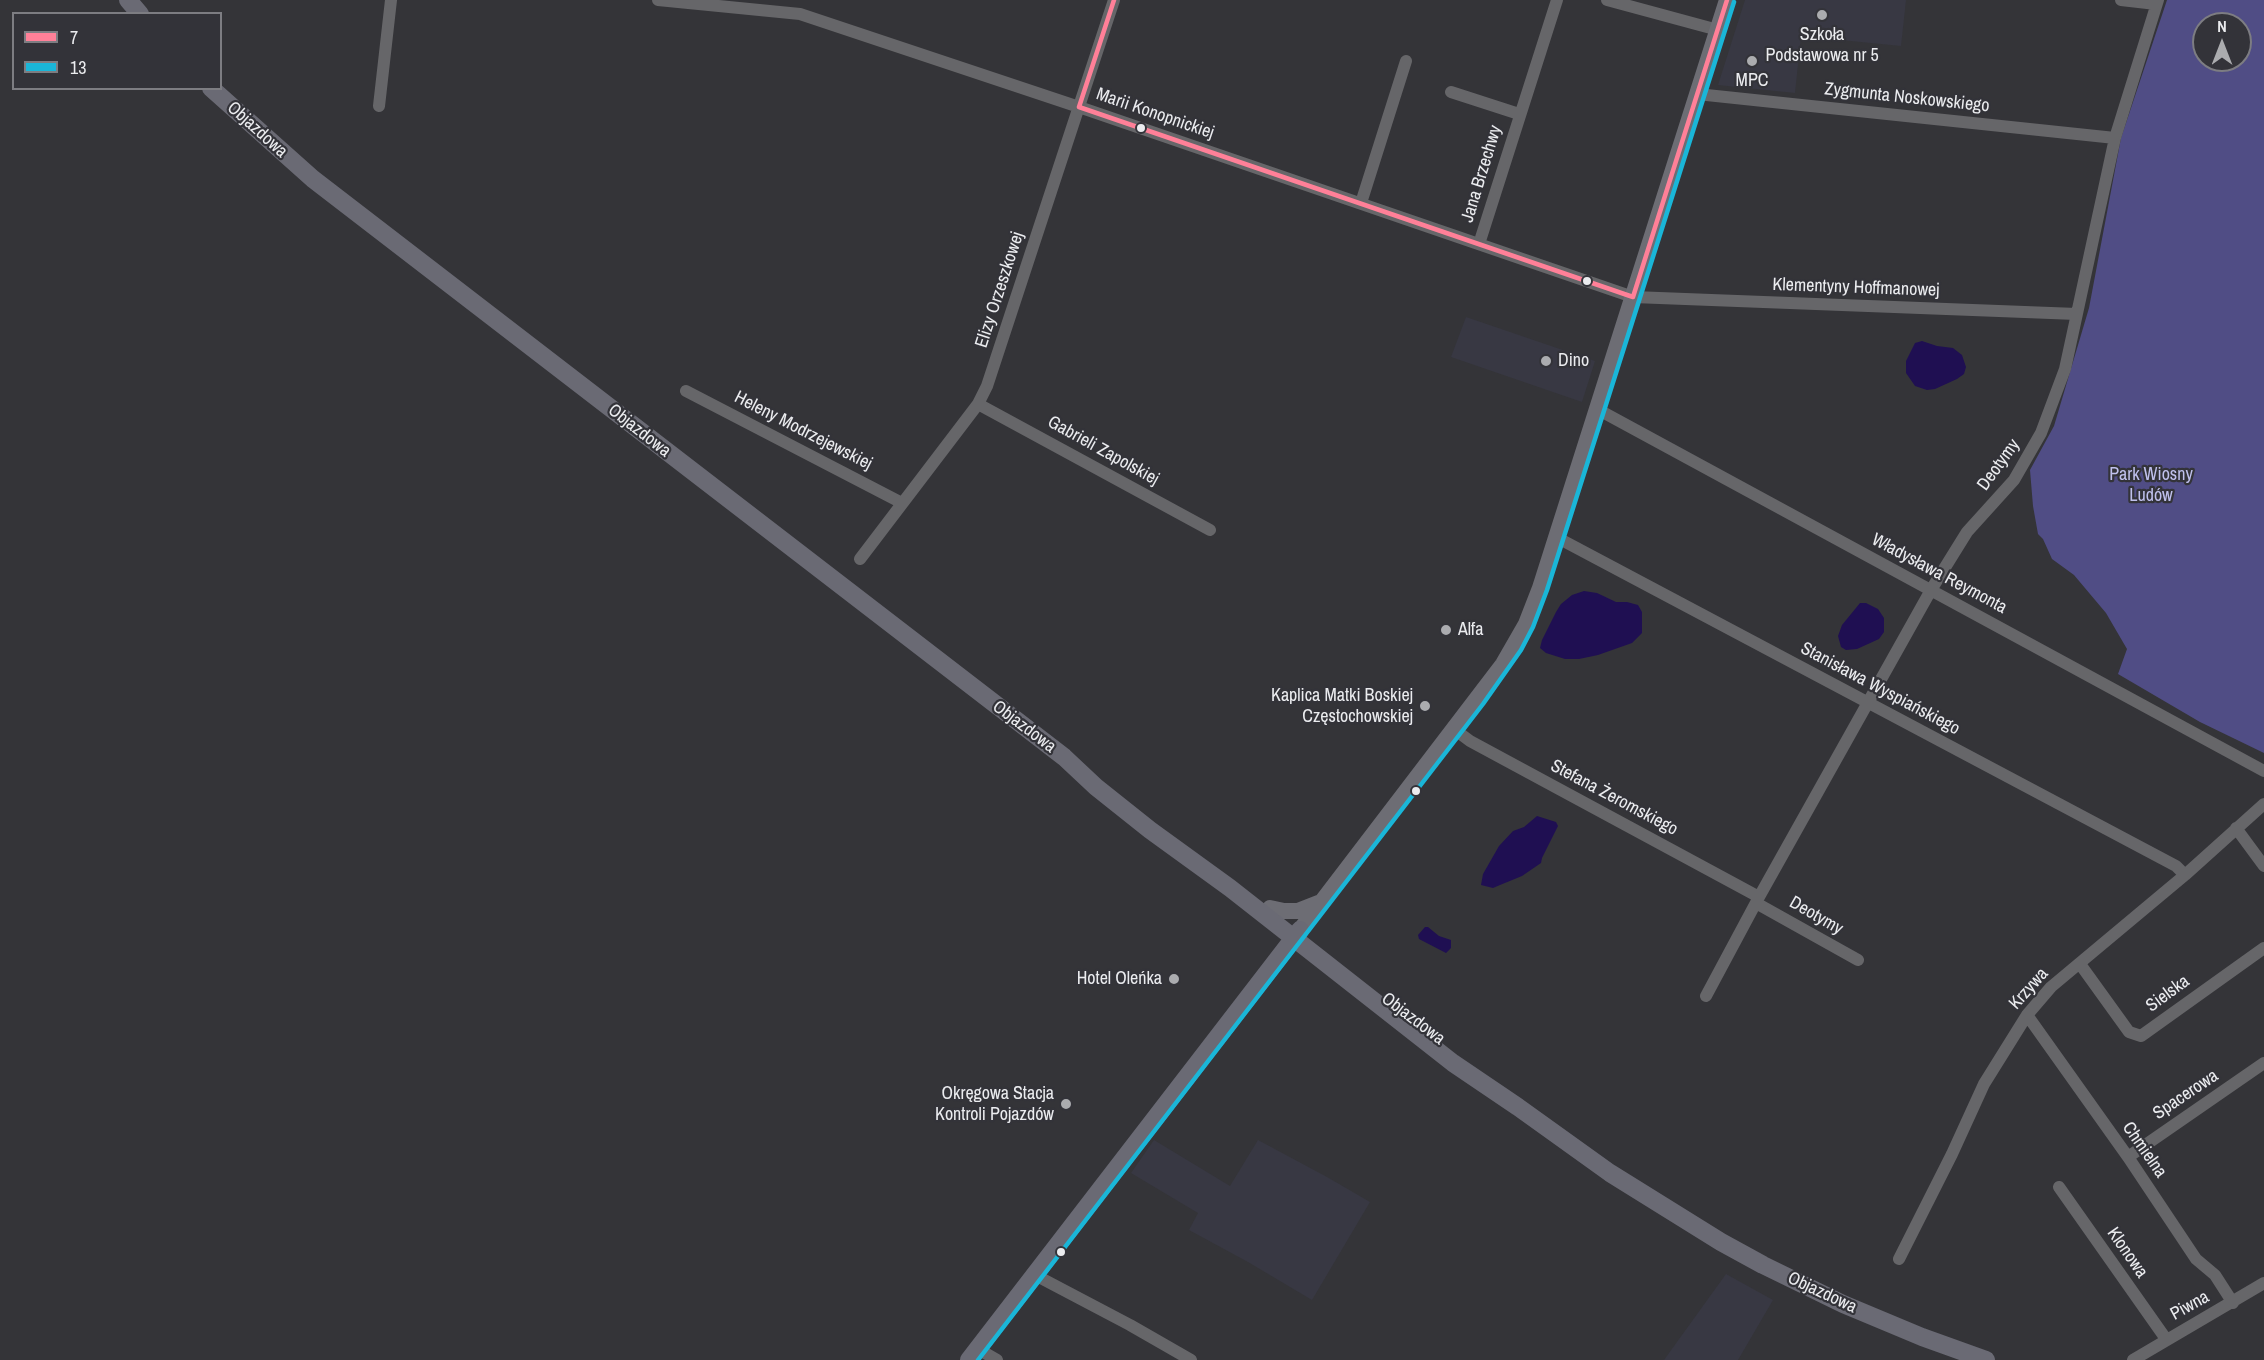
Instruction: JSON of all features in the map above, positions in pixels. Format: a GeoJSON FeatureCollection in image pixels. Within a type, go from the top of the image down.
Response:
{"type":"FeatureCollection","features":[{"type":"Feature","properties":{"kind":"main road"},"geometry":{"type":"LineString","coordinates":[[128,0],[138,12]]}},
{"type":"Feature","properties":{"kind":"main road","name":"Objazdowa"},"geometry":{"type":"LineString","coordinates":[[213,90],[313,179],[1073,765],[1125,810],[1297,935],[1508,1094],[1518,1107],[1619,1179],[1682,1220],[1763,1265],[1884,1322],[1986,1360]]}},
{"type":"Feature","properties":{"kind":"main road","name":"Objazdowa"},"geometry":{"type":"LineString","coordinates":[[1073,765],[1099,780],[1190,843],[1270,908],[1297,935]]}},
{"type":"Feature","properties":{"kind":"main road"},"geometry":{"type":"LineString","coordinates":[[973,1355],[1297,935]]}},
{"type":"Feature","properties":{"kind":"street"},"geometry":{"type":"LineString","coordinates":[[379,106],[392,0]]}},
{"type":"Feature","properties":{"kind":"street","name":"Marii Konopnickiej"},"geometry":{"type":"LineString","coordinates":[[658,0],[800,14],[1633,297]]}},
{"type":"Feature","properties":{"kind":"street","name":"Elizy Orzeszkowej"},"geometry":{"type":"LineString","coordinates":[[860,559],[978,404],[987,386],[1114,0]]}},
{"type":"Feature","properties":{"kind":"street","name":"Jana Brzechwy"},"geometry":{"type":"LineString","coordinates":[[1479,244],[1557,0]]}},
{"type":"Feature","properties":{"kind":"street"},"geometry":{"type":"LineString","coordinates":[[1607,0],[1718,30]]}},
{"type":"Feature","properties":{"kind":"street"},"geometry":{"type":"LineString","coordinates":[[1297,935],[1503,664],[1526,624],[1598,409],[1727,0]]}},
{"type":"Feature","properties":{"kind":"street"},"geometry":{"type":"LineString","coordinates":[[2121,0],[2157,2]]}},
{"type":"Feature","properties":{"kind":"street","name":"Deotymy"},"geometry":{"type":"LineString","coordinates":[[1706,996],[1757,900],[1931,590],[1967,532],[2014,480],[2035,446],[2062,378],[2115,138],[2157,2]]}},
{"type":"Feature","properties":{"kind":"street"},"geometry":{"type":"LineString","coordinates":[[1361,203],[1405,60]]}},
{"type":"Feature","properties":{"kind":"street","name":"Jana Brzechwy"},"geometry":{"type":"LineString","coordinates":[[1450,92],[1519,114]]}},
{"type":"Feature","properties":{"kind":"street","name":"Zygmunta Noskowskiego"},"geometry":{"type":"LineString","coordinates":[[1697,94],[2115,138]]}},
{"type":"Feature","properties":{"kind":"street","name":"Klementyny Hoffmanowej"},"geometry":{"type":"LineString","coordinates":[[1633,297],[2077,314]]}},
{"type":"Feature","properties":{"kind":"street","name":"Heleny Modrzejewskiej"},"geometry":{"type":"LineString","coordinates":[[686,391],[902,502]]}},
{"type":"Feature","properties":{"kind":"street","name":"Gabrieli Zapolskiej"},"geometry":{"type":"LineString","coordinates":[[978,404],[1210,530]]}},
{"type":"Feature","properties":{"kind":"street","name":"Władysława Reymonta"},"geometry":{"type":"LineString","coordinates":[[1598,409],[2103,681],[2264,771]]}},
{"type":"Feature","properties":{"kind":"street","name":"Stanisława Wyspiańskiego"},"geometry":{"type":"LineString","coordinates":[[1556,537],[2176,866],[2185,875]]}},
{"type":"Feature","properties":{"kind":"street","name":"Stefana Żeromskiego"},"geometry":{"type":"LineString","coordinates":[[1454,729],[1470,741],[1757,900]]}},
{"type":"Feature","properties":{"kind":"street","name":"Krzywa"},"geometry":{"type":"LineString","coordinates":[[1899,1259],[1984,1084],[2027,1015],[2050,987],[2185,875],[2264,804]]}},
{"type":"Feature","properties":{"kind":"street"},"geometry":{"type":"LineString","coordinates":[[2236,828],[2264,866]]}},
{"type":"Feature","properties":{"kind":"street","name":"Deotymy"},"geometry":{"type":"LineString","coordinates":[[1757,900],[1858,960]]}},
{"type":"Feature","properties":{"kind":"street"},"geometry":{"type":"LineString","coordinates":[[1270,908],[1298,911],[1322,902]]}},
{"type":"Feature","properties":{"kind":"street","name":"Sielska"},"geometry":{"type":"LineString","coordinates":[[2080,964],[2129,1032],[2141,1036],[2264,948]]}},
{"type":"Feature","properties":{"kind":"street","name":"Chmielna"},"geometry":{"type":"LineString","coordinates":[[2027,1015],[2128,1157],[2196,1259],[2215,1275],[2233,1303]]}},
{"type":"Feature","properties":{"kind":"street","name":"Spacerowa"},"geometry":{"type":"LineString","coordinates":[[2128,1157],[2264,1063]]}},
{"type":"Feature","properties":{"kind":"street","name":"Klonowa"},"geometry":{"type":"LineString","coordinates":[[2059,1187],[2166,1339]]}},
{"type":"Feature","properties":{"kind":"street"},"geometry":{"type":"LineString","coordinates":[[1035,1275],[1191,1360]]}},
{"type":"Feature","properties":{"kind":"street","name":"Piwna"},"geometry":{"type":"LineString","coordinates":[[2133,1360],[2264,1284]]}},
{"type":"Feature","properties":{"kind":"street"},"geometry":{"type":"LineString","coordinates":[[973,1355],[997,1360]]}},
{"type":"Feature","properties":{"kind":"shaded area"},"geometry":{"type":"Polygon","coordinates":[[[1745,0],[1906,0],[1901,46],[1801,36],[1795,93],[1718,85],[1745,0]]]}},
{"type":"Feature","properties":{"kind":"shaded area"},"geometry":{"type":"Polygon","coordinates":[[[1466,317],[1595,361],[1582,402],[1451,357],[1466,317]]]}},
{"type":"Feature","properties":{"kind":"shaded area"},"geometry":{"type":"Polygon","coordinates":[[[1922,341],[1953,348],[1962,355],[1966,367],[1964,374],[1935,389],[1927,390],[1915,386],[1906,373],[1906,361],[1915,343],[1922,341]]]}},
{"type":"Feature","properties":{"kind":"shaded area"},"geometry":{"type":"Polygon","coordinates":[[[1584,591],[1597,593],[1616,602],[1638,605],[1642,612],[1642,633],[1632,643],[1579,659],[1565,659],[1546,653],[1540,648],[1556,612],[1561,604],[1572,595],[1584,591]]]}},
{"type":"Feature","properties":{"kind":"shaded area"},"geometry":{"type":"Polygon","coordinates":[[[1860,603],[1866,603],[1878,609],[1884,618],[1884,632],[1879,639],[1857,649],[1846,650],[1841,647],[1838,636],[1842,625],[1860,603]]]}},
{"type":"Feature","properties":{"kind":"shaded area"},"geometry":{"type":"Polygon","coordinates":[[[1537,816],[1556,822],[1558,826],[1541,863],[1522,876],[1493,888],[1481,885],[1483,874],[1499,846],[1513,831],[1524,827],[1537,816]]]}},
{"type":"Feature","properties":{"kind":"shaded area"},"geometry":{"type":"Polygon","coordinates":[[[1425,927],[1451,940],[1451,948],[1446,953],[1419,939],[1418,935],[1425,927]]]}},
{"type":"Feature","properties":{"kind":"shaded area"},"geometry":{"type":"Polygon","coordinates":[[[1154,1140],[1230,1186],[1258,1140],[1370,1202],[1312,1300],[1189,1230],[1198,1213],[1131,1173],[1154,1140]]]}},
{"type":"Feature","properties":{"kind":"shaded area"},"geometry":{"type":"Polygon","coordinates":[[[1726,1274],[1773,1300],[1738,1360],[1664,1360],[1726,1274]]]}},
{"type":"Feature","properties":{"kind":"green space","name":"Park Wiosny Ludów"},"geometry":{"type":"Polygon","coordinates":[[[2167,0],[2264,0],[2264,753],[2200,722],[2118,674],[2127,649],[2106,613],[2074,575],[2052,559],[2043,539],[2038,534],[2030,470],[2054,426],[2089,308],[2121,138],[2167,0]]]}},
{"type":"Feature","properties":{"kind":"transit line","name":"7"},"geometry":{"type":"LineString","coordinates":[[1079,107],[1114,0]]}},
{"type":"Feature","properties":{"kind":"transit line","name":"7"},"geometry":{"type":"LineString","coordinates":[[1633,297],[1727,0]]}},
{"type":"Feature","properties":{"kind":"transit line","name":"13"},"geometry":{"type":"LineString","coordinates":[[978,1360],[1483,704],[1521,650],[1533,627],[1547,590],[1734,2]]}},
{"type":"Feature","properties":{"kind":"transit line","name":"7"},"geometry":{"type":"LineString","coordinates":[[1079,107],[1633,297]]}},
{"type":"Feature","properties":{"kind":"place","name":"Szkoła Podstawowa nr 5"},"geometry":{"type":"Point","coordinates":[1822,15]}},
{"type":"Feature","properties":{"kind":"place","name":"MPC"},"geometry":{"type":"Point","coordinates":[1752,61]}},
{"type":"Feature","properties":{"kind":"place","name":"Dino"},"geometry":{"type":"Point","coordinates":[1546,361]}},
{"type":"Feature","properties":{"kind":"place","name":"Alfa"},"geometry":{"type":"Point","coordinates":[1446,630]}},
{"type":"Feature","properties":{"kind":"place","name":"Kaplica Matki Boskiej Częstochowskiej"},"geometry":{"type":"Point","coordinates":[1425,706]}},
{"type":"Feature","properties":{"kind":"place","name":"Hotel Oleńka"},"geometry":{"type":"Point","coordinates":[1174,979]}},
{"type":"Feature","properties":{"kind":"place","name":"Okręgowa Stacja Kontroli Pojazdów"},"geometry":{"type":"Point","coordinates":[1066,1104]}}]}
